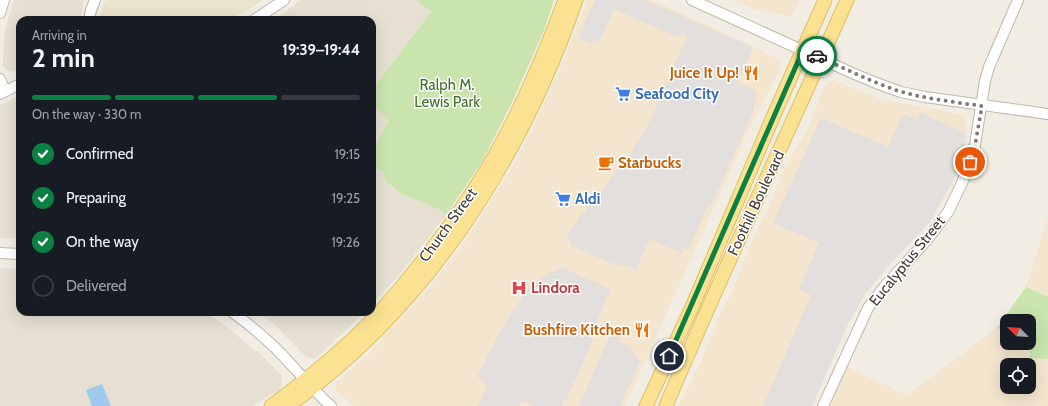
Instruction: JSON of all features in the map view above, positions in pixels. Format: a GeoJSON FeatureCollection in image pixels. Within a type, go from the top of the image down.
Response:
{"type":"FeatureCollection","features":[{"type":"Feature","properties":{"kind":"main road","name":"Church Street"},"geometry":{"type":"LineString","coordinates":[[454,230],[515,116],[565,0]]}},
{"type":"Feature","properties":{"kind":"main road","name":"Church Street"},"geometry":{"type":"LineString","coordinates":[[376,315],[454,230],[502,166],[524,124],[547,74],[576,0]]}},
{"type":"Feature","properties":{"kind":"main road","name":"Foothill Boulevard"},"geometry":{"type":"LineString","coordinates":[[646,406],[692,307],[825,0]]}},
{"type":"Feature","properties":{"kind":"main road","name":"Foothill Boulevard"},"geometry":{"type":"LineString","coordinates":[[666,406],[746,222],[847,0]]}},
{"type":"Feature","properties":{"kind":"main road","name":"Church Street"},"geometry":{"type":"LineString","coordinates":[[288,406],[375,316]]}},
{"type":"Feature","properties":{"kind":"main road","name":"Church Street"},"geometry":{"type":"LineString","coordinates":[[271,406],[309,384]]}},
{"type":"Feature","properties":{"kind":"street"},"geometry":{"type":"LineString","coordinates":[[0,13],[4,0]]}},
{"type":"Feature","properties":{"kind":"street"},"geometry":{"type":"LineString","coordinates":[[90,16],[95,0]]}},
{"type":"Feature","properties":{"kind":"street"},"geometry":{"type":"LineString","coordinates":[[260,16],[284,0]]}},
{"type":"Feature","properties":{"kind":"street"},"geometry":{"type":"LineString","coordinates":[[692,0],[876,83],[901,92],[982,106],[1048,114]]}},
{"type":"Feature","properties":{"kind":"street","name":"Eucalyptus Street"},"geometry":{"type":"LineString","coordinates":[[823,406],[868,308],[884,287],[928,239],[948,212],[962,183],[974,151],[985,81],[989,67],[1018,0]]}},
{"type":"Feature","properties":{"kind":"street"},"geometry":{"type":"LineString","coordinates":[[0,79],[2,92],[16,86]]}},
{"type":"Feature","properties":{"kind":"street"},"geometry":{"type":"LineString","coordinates":[[0,253],[16,254]]}},
{"type":"Feature","properties":{"kind":"street"},"geometry":{"type":"LineString","coordinates":[[237,316],[270,343],[331,406]]}},
{"type":"Feature","properties":{"kind":"shaded area"},"geometry":{"type":"Polygon","coordinates":[[[14,0],[84,0],[81,16],[16,16],[16,71],[9,72],[3,66],[5,31],[14,0]]]}},
{"type":"Feature","properties":{"kind":"shaded area"},"geometry":{"type":"Polygon","coordinates":[[[106,0],[263,0],[250,9],[235,16],[100,16],[102,7],[106,0]]]}},
{"type":"Feature","properties":{"kind":"shaded area"},"geometry":{"type":"Polygon","coordinates":[[[301,0],[416,0],[431,12],[376,85],[376,16],[279,16],[301,0]]]}},
{"type":"Feature","properties":{"kind":"shaded area"},"geometry":{"type":"Polygon","coordinates":[[[587,0],[652,0],[777,58],[781,68],[748,131],[625,406],[354,406],[336,391],[336,383],[374,349],[384,335],[416,303],[460,249],[510,171],[534,126],[564,59],[587,0]]]}},
{"type":"Feature","properties":{"kind":"shaded area"},"geometry":{"type":"Polygon","coordinates":[[[595,0],[645,0],[753,48],[738,83],[757,91],[753,112],[714,199],[708,206],[688,250],[683,248],[682,253],[649,239],[636,270],[627,266],[613,264],[572,246],[567,235],[631,153],[643,134],[686,38],[681,32],[678,37],[614,9],[599,42],[594,39],[592,44],[578,38],[595,0]]]}},
{"type":"Feature","properties":{"kind":"shaded area"},"geometry":{"type":"Polygon","coordinates":[[[733,0],[799,0],[791,17],[757,10],[733,0]]]}},
{"type":"Feature","properties":{"kind":"shaded area"},"geometry":{"type":"Polygon","coordinates":[[[833,80],[883,100],[965,115],[966,138],[956,175],[930,222],[890,264],[865,294],[848,324],[812,406],[678,406],[701,362],[719,316],[735,285],[750,245],[770,205],[782,173],[808,128],[823,90],[828,82],[833,80]]]}},
{"type":"Feature","properties":{"kind":"shaded area"},"geometry":{"type":"Polygon","coordinates":[[[16,97],[16,238],[0,238],[0,105],[16,97]]]}},
{"type":"Feature","properties":{"kind":"shaded area"},"geometry":{"type":"Polygon","coordinates":[[[376,108],[389,120],[376,144],[376,108]]]}},
{"type":"Feature","properties":{"kind":"shaded area"},"geometry":{"type":"Polygon","coordinates":[[[920,113],[966,133],[956,175],[930,222],[890,264],[865,294],[848,324],[812,406],[763,406],[811,295],[799,289],[819,243],[773,223],[821,118],[888,147],[903,114],[917,119],[920,113]]]}},
{"type":"Feature","properties":{"kind":"shaded area"},"geometry":{"type":"Polygon","coordinates":[[[376,168],[446,215],[399,275],[376,300],[376,168]]]}},
{"type":"Feature","properties":{"kind":"shaded area"},"geometry":{"type":"Polygon","coordinates":[[[1048,217],[1048,406],[830,406],[847,367],[907,395],[997,328],[1000,324],[1000,350],[1036,350],[1036,314],[1007,314],[1026,287],[1048,217]]]}},
{"type":"Feature","properties":{"kind":"shaded area"},"geometry":{"type":"Polygon","coordinates":[[[0,268],[16,269],[16,316],[211,316],[226,326],[255,351],[258,351],[282,376],[281,389],[252,406],[0,406],[0,268]]]}},
{"type":"Feature","properties":{"kind":"shaded area"},"geometry":{"type":"Polygon","coordinates":[[[562,268],[610,289],[597,321],[592,342],[567,398],[561,406],[535,406],[522,401],[520,406],[478,406],[487,387],[483,380],[477,377],[503,326],[527,290],[533,284],[549,273],[562,268]]]}},
{"type":"Feature","properties":{"kind":"shaded area"},"geometry":{"type":"Polygon","coordinates":[[[263,316],[361,316],[316,358],[307,358],[273,323],[263,316]]]}},
{"type":"Feature","properties":{"kind":"shaded area"},"geometry":{"type":"Polygon","coordinates":[[[611,333],[620,337],[619,342],[628,346],[640,361],[620,406],[579,406],[611,333]]]}},
{"type":"Feature","properties":{"kind":"green space","name":"Ralph M. Lewis Park"},"geometry":{"type":"Polygon","coordinates":[[[416,0],[554,0],[544,30],[513,100],[483,160],[446,215],[438,209],[400,193],[385,180],[383,172],[376,168],[376,144],[389,120],[376,108],[376,85],[431,12],[416,0]]]}},
{"type":"Feature","properties":{"kind":"green space"},"geometry":{"type":"Polygon","coordinates":[[[1026,287],[1048,297],[1048,359],[1030,358],[1030,350],[1036,350],[1036,314],[1007,314],[1026,287]]]}},
{"type":"Feature","properties":{"kind":"water"},"geometry":{"type":"Polygon","coordinates":[[[102,384],[111,406],[92,406],[86,390],[102,384]]]}},
{"type":"Feature","properties":{"kind":"way so far"},"geometry":{"type":"LineString","coordinates":[[817,56],[850,72],[901,92],[982,106],[974,151],[970,162]]}},
{"type":"Feature","properties":{"kind":"place","name":"Juice It Up!"},"geometry":{"type":"Point","coordinates":[751,73]}},
{"type":"Feature","properties":{"kind":"place","name":"Seafood City"},"geometry":{"type":"Point","coordinates":[623,94]}},
{"type":"Feature","properties":{"kind":"place","name":"Starbucks"},"geometry":{"type":"Point","coordinates":[606,163]}},
{"type":"Feature","properties":{"kind":"place","name":"Aldi"},"geometry":{"type":"Point","coordinates":[563,199]}},
{"type":"Feature","properties":{"kind":"place","name":"Lindora"},"geometry":{"type":"Point","coordinates":[519,288]}},
{"type":"Feature","properties":{"kind":"place","name":"Bushfire Kitchen"},"geometry":{"type":"Point","coordinates":[642,330]}},
{"type":"Feature","properties":{"kind":"route"},"geometry":{"type":"LineString","coordinates":[[669,356],[803,50],[817,56]]}}]}
